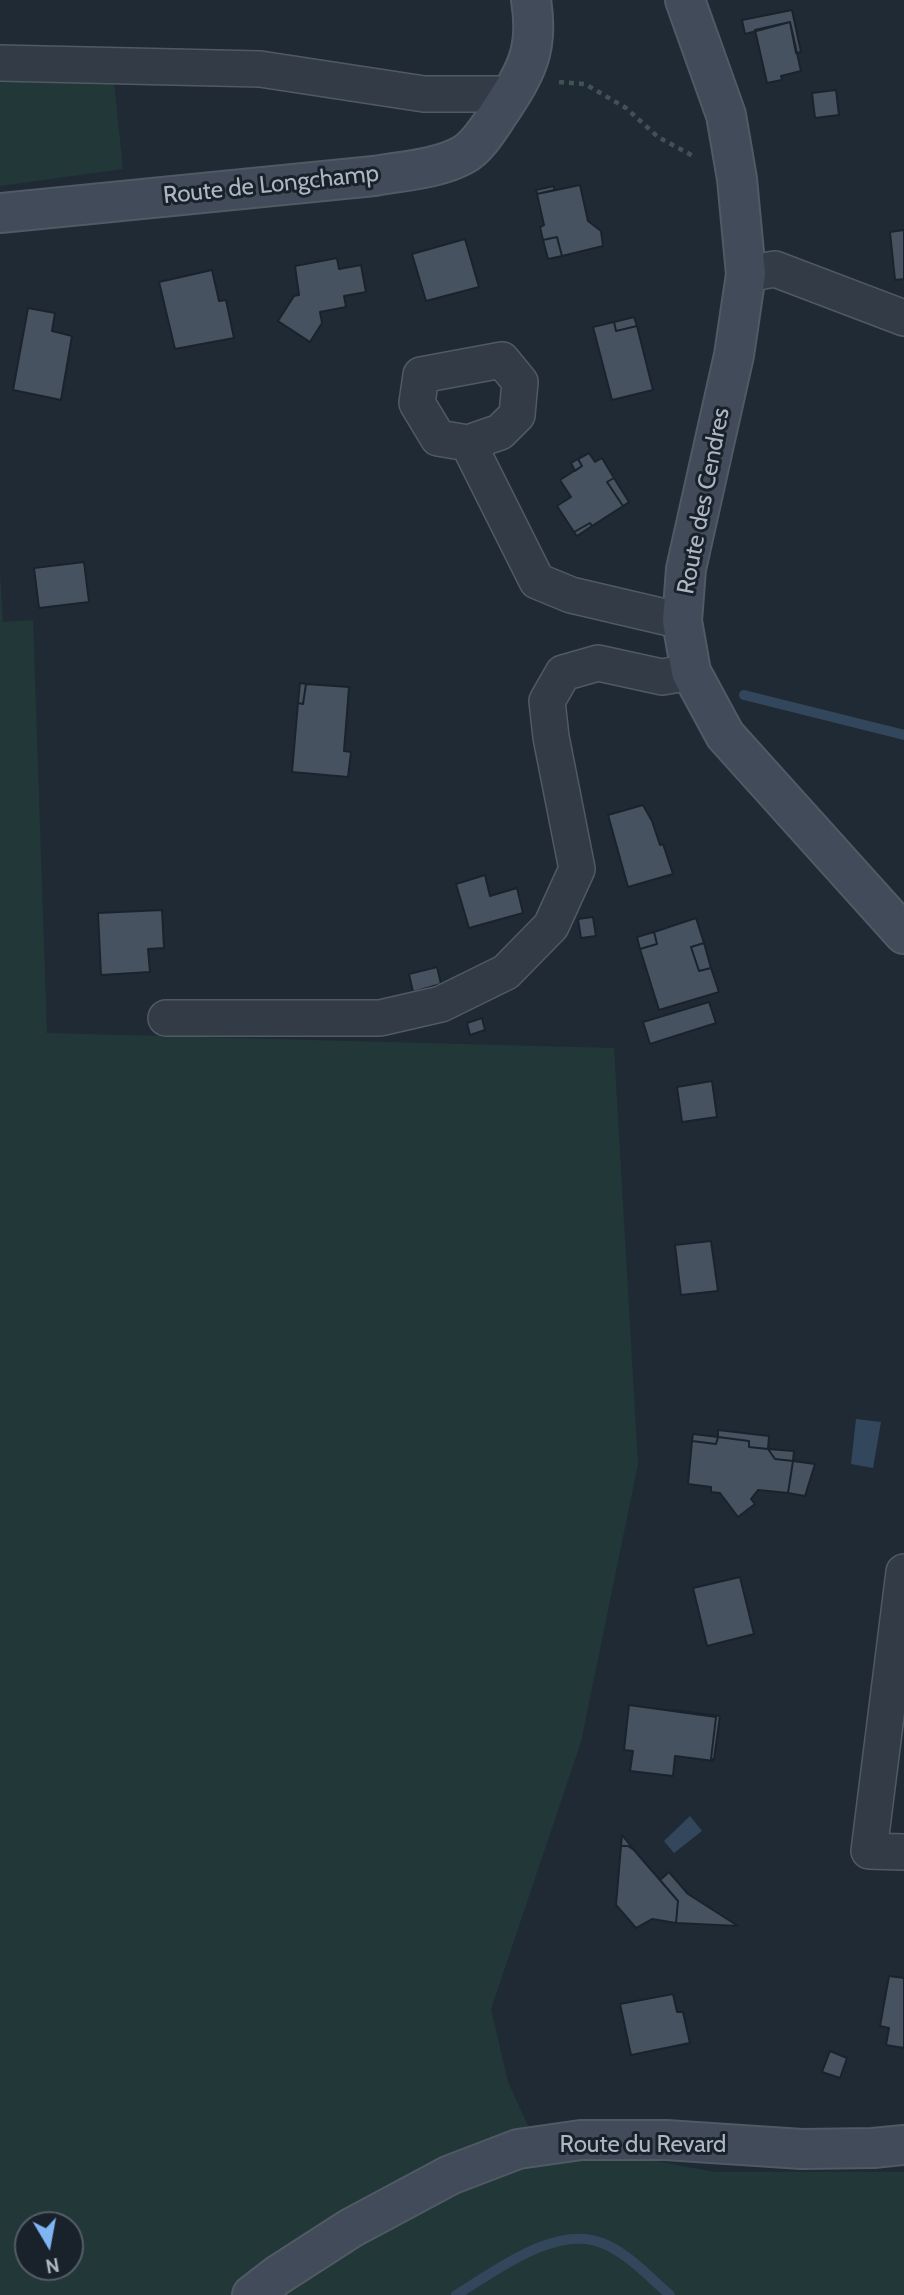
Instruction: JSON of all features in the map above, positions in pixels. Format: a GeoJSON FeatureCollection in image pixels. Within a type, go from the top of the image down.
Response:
{"type":"FeatureCollection","features":[{"type":"Feature","properties":{"kind":"street"},"geometry":{"type":"LineString","coordinates":[[0,63],[260,69],[424,94],[515,89],[528,62],[534,37],[531,0]]}},
{"type":"Feature","properties":{"kind":"street","name":"Route des Cendres"},"geometry":{"type":"LineString","coordinates":[[685,0],[726,115],[737,179],[746,274],[734,355],[686,569],[682,621],[691,672],[725,734],[904,934]]}},
{"type":"Feature","properties":{"kind":"street","name":"Route de Longchamp"},"geometry":{"type":"LineString","coordinates":[[0,213],[374,176],[435,165],[464,155],[484,135],[515,89]]}},
{"type":"Feature","properties":{"kind":"street"},"geometry":{"type":"LineString","coordinates":[[746,274],[775,270],[904,318]]}},
{"type":"Feature","properties":{"kind":"street"},"geometry":{"type":"LineString","coordinates":[[468,443],[537,581],[571,595],[682,621]]}},
{"type":"Feature","properties":{"kind":"street"},"geometry":{"type":"LineString","coordinates":[[166,1018],[380,1018],[441,1004],[506,972],[551,926],[577,869],[551,737],[547,702],[563,673],[598,663],[662,677],[691,672]]}},
{"type":"Feature","properties":{"kind":"street"},"geometry":{"type":"LineString","coordinates":[[904,1572],[869,1851],[904,1852]]}},
{"type":"Feature","properties":{"kind":"street","name":"Route du Revard"},"geometry":{"type":"LineString","coordinates":[[252,2295],[351,2228],[450,2175],[518,2149],[581,2140],[666,2140],[802,2149],[904,2145]]}},
{"type":"Feature","properties":{"kind":"path"},"geometry":{"type":"LineString","coordinates":[[515,89],[545,80],[585,84],[626,108],[658,137],[737,179]]}},
{"type":"Feature","properties":{"kind":"green space"},"geometry":{"type":"Polygon","coordinates":[[[0,77],[114,82],[123,169],[0,186],[0,77]]]}},
{"type":"Feature","properties":{"kind":"green space"},"geometry":{"type":"Polygon","coordinates":[[[0,573],[3,622],[33,620],[47,1033],[614,1048],[638,1464],[581,1742],[491,2009],[508,2082],[534,2139],[715,2172],[904,2172],[904,2295],[0,2295],[0,573]]]}},
{"type":"Feature","properties":{"kind":"water"},"geometry":{"type":"Polygon","coordinates":[[[856,1419],[881,1422],[873,1468],[851,1464],[856,1419]]]}},
{"type":"Feature","properties":{"kind":"water"},"geometry":{"type":"Polygon","coordinates":[[[690,1816],[702,1831],[674,1853],[664,1841],[690,1816]]]}},
{"type":"Feature","properties":{"kind":"building"},"geometry":{"type":"Polygon","coordinates":[[[792,10],[801,52],[796,53],[790,22],[745,34],[742,20],[792,10]]]}},
{"type":"Feature","properties":{"kind":"building"},"geometry":{"type":"Polygon","coordinates":[[[790,22],[801,71],[781,76],[782,80],[767,83],[755,30],[790,22]]]}},
{"type":"Feature","properties":{"kind":"building"},"geometry":{"type":"Polygon","coordinates":[[[836,90],[839,115],[815,118],[812,93],[836,90]]]}},
{"type":"Feature","properties":{"kind":"building"},"geometry":{"type":"Polygon","coordinates":[[[580,185],[588,221],[601,231],[603,246],[562,256],[557,237],[543,240],[540,227],[544,225],[537,194],[580,185]]]}},
{"type":"Feature","properties":{"kind":"building"},"geometry":{"type":"Polygon","coordinates":[[[554,186],[554,190],[537,194],[536,190],[554,186]]]}},
{"type":"Feature","properties":{"kind":"building"},"geometry":{"type":"Polygon","coordinates":[[[904,230],[904,279],[895,280],[890,232],[904,230]]]}},
{"type":"Feature","properties":{"kind":"building"},"geometry":{"type":"Polygon","coordinates":[[[557,237],[562,256],[548,259],[543,240],[557,237]]]}},
{"type":"Feature","properties":{"kind":"building"},"geometry":{"type":"Polygon","coordinates":[[[465,239],[479,287],[426,301],[412,254],[465,239]]]}},
{"type":"Feature","properties":{"kind":"building"},"geometry":{"type":"Polygon","coordinates":[[[337,258],[339,269],[361,265],[366,292],[344,296],[346,307],[320,312],[322,323],[310,342],[278,321],[294,296],[299,295],[295,266],[337,258]]]}},
{"type":"Feature","properties":{"kind":"building"},"geometry":{"type":"Polygon","coordinates":[[[212,270],[219,301],[226,300],[234,338],[175,349],[159,282],[212,270]]]}},
{"type":"Feature","properties":{"kind":"building"},"geometry":{"type":"Polygon","coordinates":[[[28,308],[55,313],[52,331],[72,336],[61,400],[13,390],[28,308]]]}},
{"type":"Feature","properties":{"kind":"building"},"geometry":{"type":"Polygon","coordinates":[[[634,317],[637,326],[616,331],[614,322],[634,317]]]}},
{"type":"Feature","properties":{"kind":"building"},"geometry":{"type":"Polygon","coordinates":[[[614,322],[616,331],[637,326],[653,390],[612,400],[593,327],[614,322]]]}},
{"type":"Feature","properties":{"kind":"building"},"geometry":{"type":"Polygon","coordinates":[[[589,453],[595,462],[602,458],[614,478],[607,482],[623,506],[592,526],[590,523],[574,532],[557,506],[571,497],[560,480],[582,466],[578,459],[589,453]]]}},
{"type":"Feature","properties":{"kind":"building"},"geometry":{"type":"Polygon","coordinates":[[[578,459],[582,466],[575,471],[571,463],[578,459]]]}},
{"type":"Feature","properties":{"kind":"building"},"geometry":{"type":"Polygon","coordinates":[[[614,478],[629,502],[623,506],[607,482],[614,478]]]}},
{"type":"Feature","properties":{"kind":"building"},"geometry":{"type":"Polygon","coordinates":[[[590,523],[592,526],[577,536],[574,532],[590,523]]]}},
{"type":"Feature","properties":{"kind":"building"},"geometry":{"type":"Polygon","coordinates":[[[84,562],[89,602],[39,608],[34,568],[84,562]]]}},
{"type":"Feature","properties":{"kind":"building"},"geometry":{"type":"Polygon","coordinates":[[[300,683],[306,684],[303,704],[298,703],[300,683]]]}},
{"type":"Feature","properties":{"kind":"building"},"geometry":{"type":"Polygon","coordinates":[[[306,684],[349,687],[344,751],[351,752],[348,777],[292,772],[298,703],[303,704],[306,684]]]}},
{"type":"Feature","properties":{"kind":"building"},"geometry":{"type":"Polygon","coordinates":[[[643,805],[660,845],[663,844],[673,874],[628,887],[608,815],[643,805]]]}},
{"type":"Feature","properties":{"kind":"building"},"geometry":{"type":"Polygon","coordinates":[[[485,875],[490,896],[517,888],[523,913],[469,928],[456,884],[485,875]]]}},
{"type":"Feature","properties":{"kind":"building"},"geometry":{"type":"Polygon","coordinates":[[[162,910],[164,948],[148,949],[150,972],[101,975],[98,913],[162,910]]]}},
{"type":"Feature","properties":{"kind":"building"},"geometry":{"type":"Polygon","coordinates":[[[593,917],[596,936],[581,938],[578,919],[593,917]]]}},
{"type":"Feature","properties":{"kind":"building"},"geometry":{"type":"Polygon","coordinates":[[[696,918],[704,943],[691,947],[699,971],[711,968],[719,992],[659,1010],[640,949],[657,944],[654,932],[696,918]]]}},
{"type":"Feature","properties":{"kind":"building"},"geometry":{"type":"Polygon","coordinates":[[[654,932],[657,944],[640,949],[637,937],[654,932]]]}},
{"type":"Feature","properties":{"kind":"building"},"geometry":{"type":"Polygon","coordinates":[[[704,943],[711,968],[699,971],[691,947],[704,943]]]}},
{"type":"Feature","properties":{"kind":"building"},"geometry":{"type":"Polygon","coordinates":[[[437,967],[441,984],[413,992],[409,974],[437,967]]]}},
{"type":"Feature","properties":{"kind":"building"},"geometry":{"type":"Polygon","coordinates":[[[709,1002],[716,1023],[650,1044],[643,1022],[709,1002]]]}},
{"type":"Feature","properties":{"kind":"building"},"geometry":{"type":"Polygon","coordinates":[[[482,1018],[485,1030],[470,1035],[467,1023],[482,1018]]]}},
{"type":"Feature","properties":{"kind":"building"},"geometry":{"type":"Polygon","coordinates":[[[712,1081],[717,1117],[682,1122],[677,1087],[712,1081]]]}},
{"type":"Feature","properties":{"kind":"building"},"geometry":{"type":"Polygon","coordinates":[[[711,1241],[718,1291],[681,1295],[675,1245],[711,1241]]]}},
{"type":"Feature","properties":{"kind":"building"},"geometry":{"type":"Polygon","coordinates":[[[718,1430],[769,1436],[768,1449],[749,1447],[749,1441],[718,1437],[718,1430]]]}},
{"type":"Feature","properties":{"kind":"building"},"geometry":{"type":"Polygon","coordinates":[[[693,1434],[718,1437],[716,1444],[692,1441],[693,1434]]]}},
{"type":"Feature","properties":{"kind":"building"},"geometry":{"type":"Polygon","coordinates":[[[718,1437],[749,1441],[749,1447],[768,1449],[775,1459],[793,1461],[788,1493],[758,1490],[751,1499],[755,1504],[738,1517],[720,1493],[711,1492],[711,1487],[688,1484],[692,1441],[716,1444],[718,1437]]]}},
{"type":"Feature","properties":{"kind":"building"},"geometry":{"type":"Polygon","coordinates":[[[768,1449],[794,1451],[793,1461],[775,1459],[768,1449]]]}},
{"type":"Feature","properties":{"kind":"building"},"geometry":{"type":"Polygon","coordinates":[[[793,1461],[815,1464],[805,1496],[788,1493],[793,1461]]]}},
{"type":"Feature","properties":{"kind":"building"},"geometry":{"type":"Polygon","coordinates":[[[740,1577],[754,1634],[707,1646],[693,1588],[740,1577]]]}},
{"type":"Feature","properties":{"kind":"building"},"geometry":{"type":"Polygon","coordinates":[[[629,1705],[716,1717],[711,1759],[714,1761],[675,1756],[673,1776],[630,1771],[633,1751],[624,1750],[629,1705]]]}},
{"type":"Feature","properties":{"kind":"building"},"geometry":{"type":"Polygon","coordinates":[[[672,1710],[720,1716],[714,1759],[711,1759],[716,1717],[672,1710]]]}},
{"type":"Feature","properties":{"kind":"building"},"geometry":{"type":"Polygon","coordinates":[[[622,1835],[634,1850],[621,1846],[622,1835]]]}},
{"type":"Feature","properties":{"kind":"building"},"geometry":{"type":"Polygon","coordinates":[[[621,1846],[634,1850],[678,1901],[676,1923],[652,1919],[636,1928],[616,1905],[621,1846]]]}},
{"type":"Feature","properties":{"kind":"building"},"geometry":{"type":"Polygon","coordinates":[[[669,1872],[688,1894],[738,1926],[676,1923],[678,1901],[660,1880],[669,1872]]]}},
{"type":"Feature","properties":{"kind":"building"},"geometry":{"type":"Polygon","coordinates":[[[889,1976],[904,1978],[904,2048],[886,2045],[889,2028],[880,2026],[889,1976]]]}},
{"type":"Feature","properties":{"kind":"building"},"geometry":{"type":"Polygon","coordinates":[[[673,1994],[677,2012],[683,2012],[690,2043],[631,2055],[620,2004],[673,1994]]]}},
{"type":"Feature","properties":{"kind":"building"},"geometry":{"type":"Polygon","coordinates":[[[830,2051],[847,2058],[840,2078],[822,2072],[830,2051]]]}},
{"type":"Feature","properties":{"kind":"waterway"},"geometry":{"type":"LineString","coordinates":[[744,695],[904,735]]}},
{"type":"Feature","properties":{"kind":"waterway"},"geometry":{"type":"LineString","coordinates":[[456,2295],[526,2253],[565,2240],[584,2239],[612,2247],[670,2295]]}}]}
